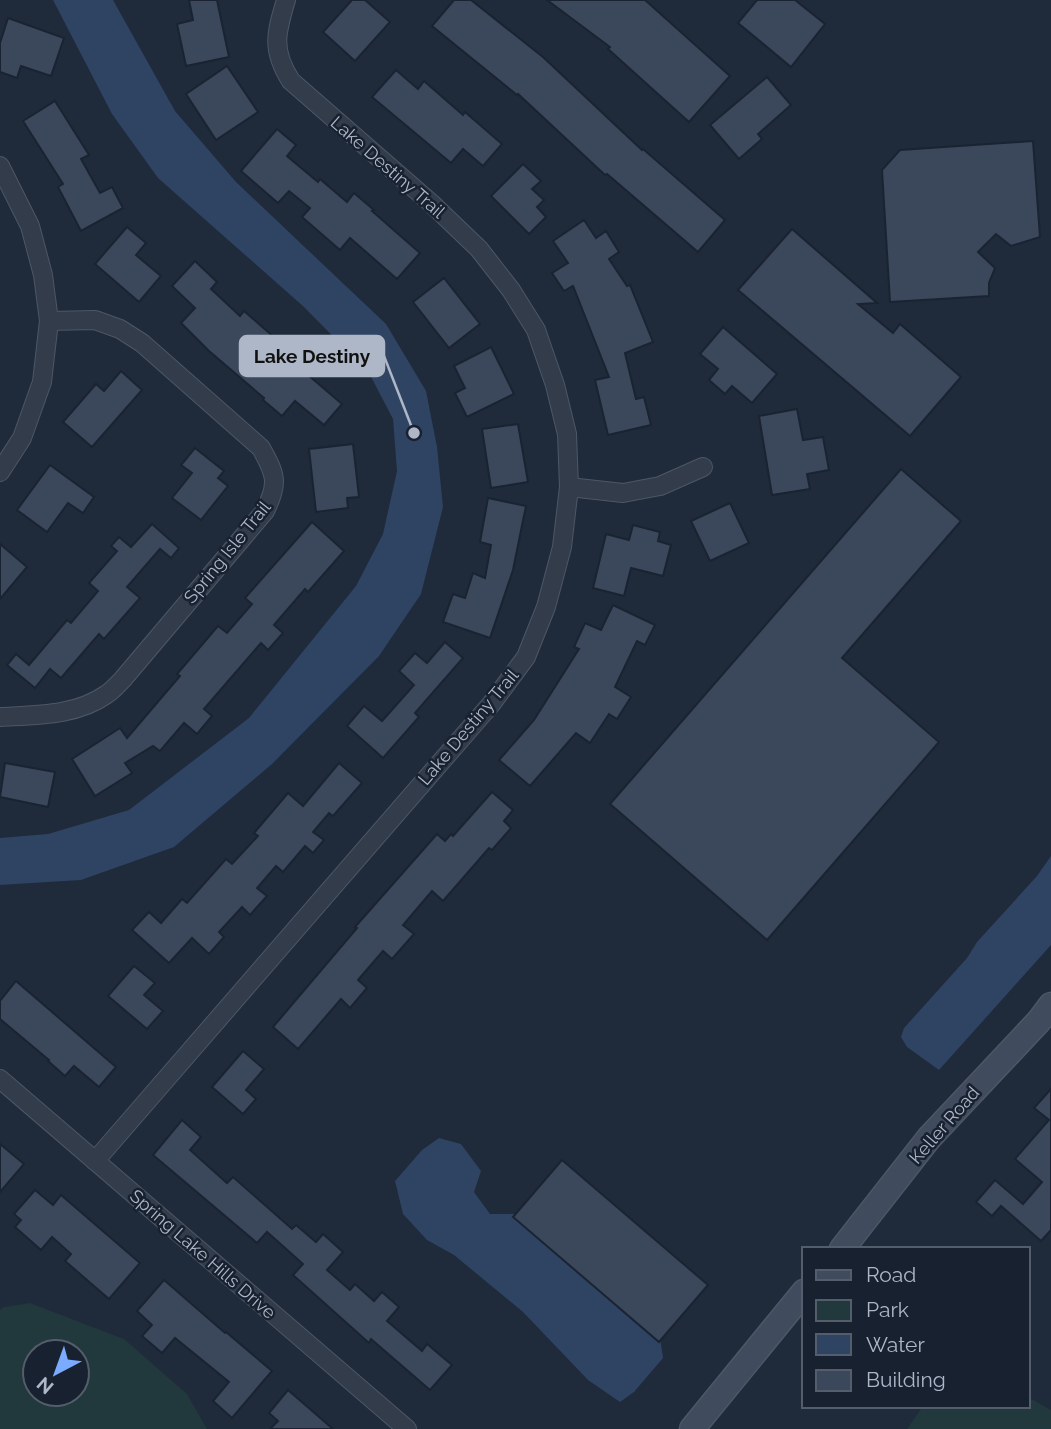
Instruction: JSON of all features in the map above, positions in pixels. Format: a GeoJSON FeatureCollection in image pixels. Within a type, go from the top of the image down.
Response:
{"type":"FeatureCollection","features":[{"type":"Feature","properties":{"kind":"street","name":"Lake Destiny Trail"},"geometry":{"type":"LineString","coordinates":[[95,1161],[483,713],[526,657],[546,607],[562,547],[569,488],[567,434],[555,385],[536,330],[511,290],[479,249],[431,203],[291,81],[282,67],[277,46],[279,23],[286,0]]}},
{"type":"Feature","properties":{"kind":"street"},"geometry":{"type":"LineString","coordinates":[[0,166],[30,226],[43,275],[49,321],[42,382],[22,438],[0,472]]}},
{"type":"Feature","properties":{"kind":"street","name":"Spring Isle Trail"},"geometry":{"type":"LineString","coordinates":[[0,717],[53,714],[85,707],[108,694],[265,511],[274,491],[273,469],[261,448],[142,343],[120,329],[95,320],[49,321]]}},
{"type":"Feature","properties":{"kind":"street"},"geometry":{"type":"LineString","coordinates":[[569,488],[623,493],[660,486],[703,467]]}},
{"type":"Feature","properties":{"kind":"street","name":"Keller Road"},"geometry":{"type":"LineString","coordinates":[[844,1247],[929,1138],[1051,1005]]}},
{"type":"Feature","properties":{"kind":"street","name":"Spring Lake Hills Drive"},"geometry":{"type":"LineString","coordinates":[[0,1079],[407,1429]]}},
{"type":"Feature","properties":{"kind":"street"},"geometry":{"type":"LineString","coordinates":[[692,1429],[802,1294]]}},
{"type":"Feature","properties":{"kind":"green space"},"geometry":{"type":"Polygon","coordinates":[[[30,1303],[124,1339],[187,1394],[207,1429],[0,1429],[0,1310],[30,1303]]]}},
{"type":"Feature","properties":{"kind":"green space"},"geometry":{"type":"Polygon","coordinates":[[[1030,1398],[1051,1410],[1051,1429],[907,1429],[922,1408],[1030,1408],[1030,1398]]]}},
{"type":"Feature","properties":{"kind":"water"},"geometry":{"type":"Polygon","coordinates":[[[53,0],[113,0],[175,111],[236,182],[386,324],[426,391],[437,447],[443,507],[421,594],[379,656],[272,764],[174,847],[81,880],[0,885],[0,838],[48,834],[129,810],[249,718],[356,586],[383,534],[397,471],[393,419],[369,373],[304,307],[158,178],[112,114],[53,0]]]}},
{"type":"Feature","properties":{"kind":"water"},"geometry":{"type":"Polygon","coordinates":[[[1051,856],[1051,945],[939,1070],[907,1047],[901,1037],[904,1028],[967,958],[977,942],[1037,876],[1051,856]]]}},
{"type":"Feature","properties":{"kind":"water"},"geometry":{"type":"Polygon","coordinates":[[[439,1138],[461,1144],[481,1171],[474,1192],[490,1214],[514,1214],[660,1337],[663,1358],[634,1392],[620,1402],[588,1380],[523,1312],[454,1255],[427,1240],[403,1214],[395,1181],[422,1150],[439,1138]]]}},
{"type":"Feature","properties":{"kind":"building"},"geometry":{"type":"Polygon","coordinates":[[[189,0],[217,0],[229,57],[186,66],[177,24],[193,20],[189,0]]]}},
{"type":"Feature","properties":{"kind":"building"},"geometry":{"type":"Polygon","coordinates":[[[352,0],[365,0],[390,22],[355,61],[323,32],[352,0]]]}},
{"type":"Feature","properties":{"kind":"building"},"geometry":{"type":"Polygon","coordinates":[[[454,0],[471,0],[543,57],[642,150],[725,220],[698,252],[605,175],[518,94],[432,26],[454,0]]]}},
{"type":"Feature","properties":{"kind":"building"},"geometry":{"type":"Polygon","coordinates":[[[547,0],[645,0],[730,76],[689,122],[608,49],[610,47],[547,0]]]}},
{"type":"Feature","properties":{"kind":"building"},"geometry":{"type":"Polygon","coordinates":[[[757,0],[795,0],[825,24],[791,67],[738,23],[757,0]]]}},
{"type":"Feature","properties":{"kind":"building"},"geometry":{"type":"Polygon","coordinates":[[[8,18],[64,38],[51,76],[21,66],[17,78],[0,72],[0,43],[8,18]]]}},
{"type":"Feature","properties":{"kind":"building"},"geometry":{"type":"Polygon","coordinates":[[[227,66],[258,112],[216,140],[186,94],[227,66]]]}},
{"type":"Feature","properties":{"kind":"building"},"geometry":{"type":"Polygon","coordinates":[[[396,70],[418,89],[424,81],[502,144],[483,166],[463,149],[451,163],[372,97],[396,70]]]}},
{"type":"Feature","properties":{"kind":"building"},"geometry":{"type":"Polygon","coordinates":[[[767,77],[791,105],[758,134],[762,139],[739,159],[710,125],[767,77]]]}},
{"type":"Feature","properties":{"kind":"building"},"geometry":{"type":"Polygon","coordinates":[[[55,101],[89,155],[81,159],[100,193],[112,187],[123,208],[81,231],[58,187],[63,184],[23,121],[55,101]]]}},
{"type":"Feature","properties":{"kind":"building"},"geometry":{"type":"Polygon","coordinates":[[[277,129],[296,145],[287,156],[347,202],[354,193],[420,253],[397,279],[350,238],[340,250],[302,217],[310,208],[289,191],[278,203],[241,171],[277,129]]]}},
{"type":"Feature","properties":{"kind":"building"},"geometry":{"type":"Polygon","coordinates":[[[1033,141],[1040,237],[1011,246],[996,234],[978,252],[995,268],[989,283],[989,296],[890,302],[882,170],[900,150],[1033,141]]]}},
{"type":"Feature","properties":{"kind":"building"},"geometry":{"type":"Polygon","coordinates":[[[523,164],[541,181],[532,189],[544,200],[537,207],[546,217],[529,234],[491,196],[523,164]]]}},
{"type":"Feature","properties":{"kind":"building"},"geometry":{"type":"Polygon","coordinates":[[[584,220],[596,238],[606,231],[619,252],[609,259],[627,286],[630,285],[653,342],[625,353],[636,399],[644,397],[651,425],[608,435],[595,380],[609,377],[573,286],[564,291],[552,273],[568,263],[553,241],[584,220]]]}},
{"type":"Feature","properties":{"kind":"building"},"geometry":{"type":"Polygon","coordinates":[[[127,227],[146,243],[136,255],[161,276],[139,302],[95,264],[127,227]]]}},
{"type":"Feature","properties":{"kind":"building"},"geometry":{"type":"Polygon","coordinates":[[[792,229],[877,303],[858,304],[893,333],[900,324],[961,377],[910,436],[738,290],[792,229]]]}},
{"type":"Feature","properties":{"kind":"building"},"geometry":{"type":"Polygon","coordinates":[[[195,261],[217,282],[211,289],[240,316],[244,311],[283,345],[279,350],[342,404],[324,425],[295,401],[282,416],[181,323],[195,308],[172,286],[195,261]]]}},
{"type":"Feature","properties":{"kind":"building"},"geometry":{"type":"Polygon","coordinates":[[[444,278],[480,324],[449,348],[413,302],[444,278]]]}},
{"type":"Feature","properties":{"kind":"building"},"geometry":{"type":"Polygon","coordinates":[[[723,327],[777,374],[752,403],[732,386],[725,394],[709,380],[718,369],[700,354],[723,327]]]}},
{"type":"Feature","properties":{"kind":"building"},"geometry":{"type":"Polygon","coordinates":[[[491,347],[514,394],[467,417],[455,393],[465,388],[454,366],[491,347]]]}},
{"type":"Feature","properties":{"kind":"building"},"geometry":{"type":"Polygon","coordinates":[[[121,371],[142,390],[92,447],[63,422],[96,384],[104,391],[121,371]]]}},
{"type":"Feature","properties":{"kind":"building"},"geometry":{"type":"Polygon","coordinates":[[[797,409],[803,440],[823,437],[829,470],[807,474],[810,489],[772,495],[759,416],[797,409]]]}},
{"type":"Feature","properties":{"kind":"building"},"geometry":{"type":"Polygon","coordinates":[[[518,424],[528,482],[491,488],[482,429],[518,424]]]}},
{"type":"Feature","properties":{"kind":"building"},"geometry":{"type":"Polygon","coordinates":[[[353,444],[359,497],[347,498],[348,508],[316,512],[309,449],[353,444]]]}},
{"type":"Feature","properties":{"kind":"building"},"geometry":{"type":"Polygon","coordinates":[[[195,448],[224,471],[218,478],[228,486],[201,520],[172,498],[192,473],[181,465],[195,448]]]}},
{"type":"Feature","properties":{"kind":"building"},"geometry":{"type":"Polygon","coordinates":[[[50,465],[94,497],[83,513],[68,503],[47,532],[17,510],[50,465]]]}},
{"type":"Feature","properties":{"kind":"building"},"geometry":{"type":"Polygon","coordinates":[[[901,469],[961,521],[842,658],[939,742],[767,940],[610,804],[901,469]]]}},
{"type":"Feature","properties":{"kind":"building"},"geometry":{"type":"Polygon","coordinates":[[[488,498],[526,506],[513,570],[490,638],[443,622],[453,594],[465,598],[473,573],[485,578],[491,545],[480,542],[488,498]]]}},
{"type":"Feature","properties":{"kind":"building"},"geometry":{"type":"Polygon","coordinates":[[[730,503],[749,543],[710,561],[691,521],[730,503]]]}},
{"type":"Feature","properties":{"kind":"building"},"geometry":{"type":"Polygon","coordinates":[[[312,522],[344,551],[308,592],[305,589],[274,625],[283,633],[268,650],[261,643],[204,709],[212,716],[197,734],[184,723],[160,751],[153,746],[125,763],[132,773],[95,796],[72,759],[120,728],[127,738],[218,626],[227,633],[252,604],[245,598],[312,522]]]}},
{"type":"Feature","properties":{"kind":"building"},"geometry":{"type":"Polygon","coordinates":[[[152,524],[179,548],[171,558],[160,549],[127,587],[140,598],[104,639],[99,634],[61,678],[50,669],[35,688],[7,665],[16,654],[29,665],[67,620],[71,623],[98,591],[89,583],[117,551],[111,546],[119,537],[131,547],[152,524]]]}},
{"type":"Feature","properties":{"kind":"building"},"geometry":{"type":"Polygon","coordinates":[[[633,525],[660,532],[658,541],[671,545],[663,576],[631,568],[624,596],[593,588],[606,534],[629,540],[633,525]]]}},
{"type":"Feature","properties":{"kind":"building"},"geometry":{"type":"Polygon","coordinates":[[[0,544],[27,567],[0,599],[0,544]]]}},
{"type":"Feature","properties":{"kind":"building"},"geometry":{"type":"Polygon","coordinates":[[[613,605],[655,625],[645,645],[637,641],[615,687],[631,697],[617,719],[609,714],[590,743],[576,733],[530,786],[499,760],[534,720],[579,649],[574,647],[585,623],[601,630],[613,605]]]}},
{"type":"Feature","properties":{"kind":"building"},"geometry":{"type":"Polygon","coordinates":[[[445,642],[463,658],[415,713],[419,717],[383,758],[347,726],[364,706],[382,721],[414,685],[399,671],[415,653],[427,663],[445,642]]]}},
{"type":"Feature","properties":{"kind":"building"},"geometry":{"type":"Polygon","coordinates":[[[5,763],[55,772],[48,807],[0,797],[5,763]]]}},
{"type":"Feature","properties":{"kind":"building"},"geometry":{"type":"Polygon","coordinates":[[[339,763],[362,783],[333,816],[329,813],[313,832],[324,840],[313,853],[305,846],[283,872],[276,866],[257,888],[267,896],[250,915],[242,907],[219,932],[224,937],[209,954],[192,938],[169,963],[132,930],[149,912],[161,923],[182,899],[187,903],[226,859],[232,864],[258,836],[254,833],[288,793],[303,806],[339,763]]]}},
{"type":"Feature","properties":{"kind":"building"},"geometry":{"type":"Polygon","coordinates":[[[492,792],[513,810],[504,821],[511,828],[492,850],[489,848],[443,901],[432,891],[403,925],[414,934],[392,959],[383,951],[358,980],[367,988],[350,1008],[341,999],[298,1049],[273,1027],[357,928],[355,927],[437,834],[445,841],[451,834],[453,836],[492,792]]]}},
{"type":"Feature","properties":{"kind":"building"},"geometry":{"type":"Polygon","coordinates":[[[134,966],[155,983],[144,995],[163,1011],[147,1029],[108,996],[134,966]]]}},
{"type":"Feature","properties":{"kind":"building"},"geometry":{"type":"Polygon","coordinates":[[[16,981],[116,1067],[99,1087],[74,1066],[65,1076],[0,1019],[0,1001],[16,981]]]}},
{"type":"Feature","properties":{"kind":"building"},"geometry":{"type":"Polygon","coordinates":[[[243,1051],[264,1069],[246,1090],[256,1099],[243,1114],[212,1087],[243,1051]]]}},
{"type":"Feature","properties":{"kind":"building"},"geometry":{"type":"Polygon","coordinates":[[[1051,1089],[1051,1230],[1041,1241],[1001,1206],[992,1216],[976,1202],[995,1180],[1023,1204],[1042,1182],[1015,1159],[1049,1120],[1034,1108],[1051,1089]]]}},
{"type":"Feature","properties":{"kind":"building"},"geometry":{"type":"Polygon","coordinates":[[[182,1120],[201,1137],[190,1150],[227,1183],[233,1177],[292,1229],[296,1225],[316,1242],[323,1234],[343,1252],[327,1270],[350,1290],[355,1284],[374,1301],[382,1292],[399,1307],[387,1321],[422,1351],[427,1344],[452,1365],[430,1390],[371,1339],[369,1343],[293,1275],[303,1264],[267,1232],[257,1243],[153,1155],[182,1120]]]}},
{"type":"Feature","properties":{"kind":"building"},"geometry":{"type":"Polygon","coordinates":[[[0,1144],[24,1164],[0,1192],[0,1144]]]}},
{"type":"Feature","properties":{"kind":"building"},"geometry":{"type":"Polygon","coordinates":[[[562,1160],[708,1285],[659,1342],[513,1217],[562,1160]]]}},
{"type":"Feature","properties":{"kind":"building"},"geometry":{"type":"Polygon","coordinates":[[[35,1190],[53,1205],[61,1195],[140,1263],[109,1299],[65,1261],[71,1254],[52,1237],[41,1250],[15,1227],[21,1220],[14,1214],[35,1190]]]}},
{"type":"Feature","properties":{"kind":"building"},"geometry":{"type":"Polygon","coordinates":[[[164,1280],[272,1371],[232,1418],[213,1401],[229,1382],[175,1338],[162,1353],[142,1336],[152,1325],[137,1311],[164,1280]]]}},
{"type":"Feature","properties":{"kind":"building"},"geometry":{"type":"Polygon","coordinates":[[[288,1390],[333,1429],[270,1429],[278,1421],[269,1413],[288,1390]]]}},
{"type":"Feature","properties":{"kind":"place","name":"Lake Destiny"},"geometry":{"type":"Point","coordinates":[414,433]}}]}
